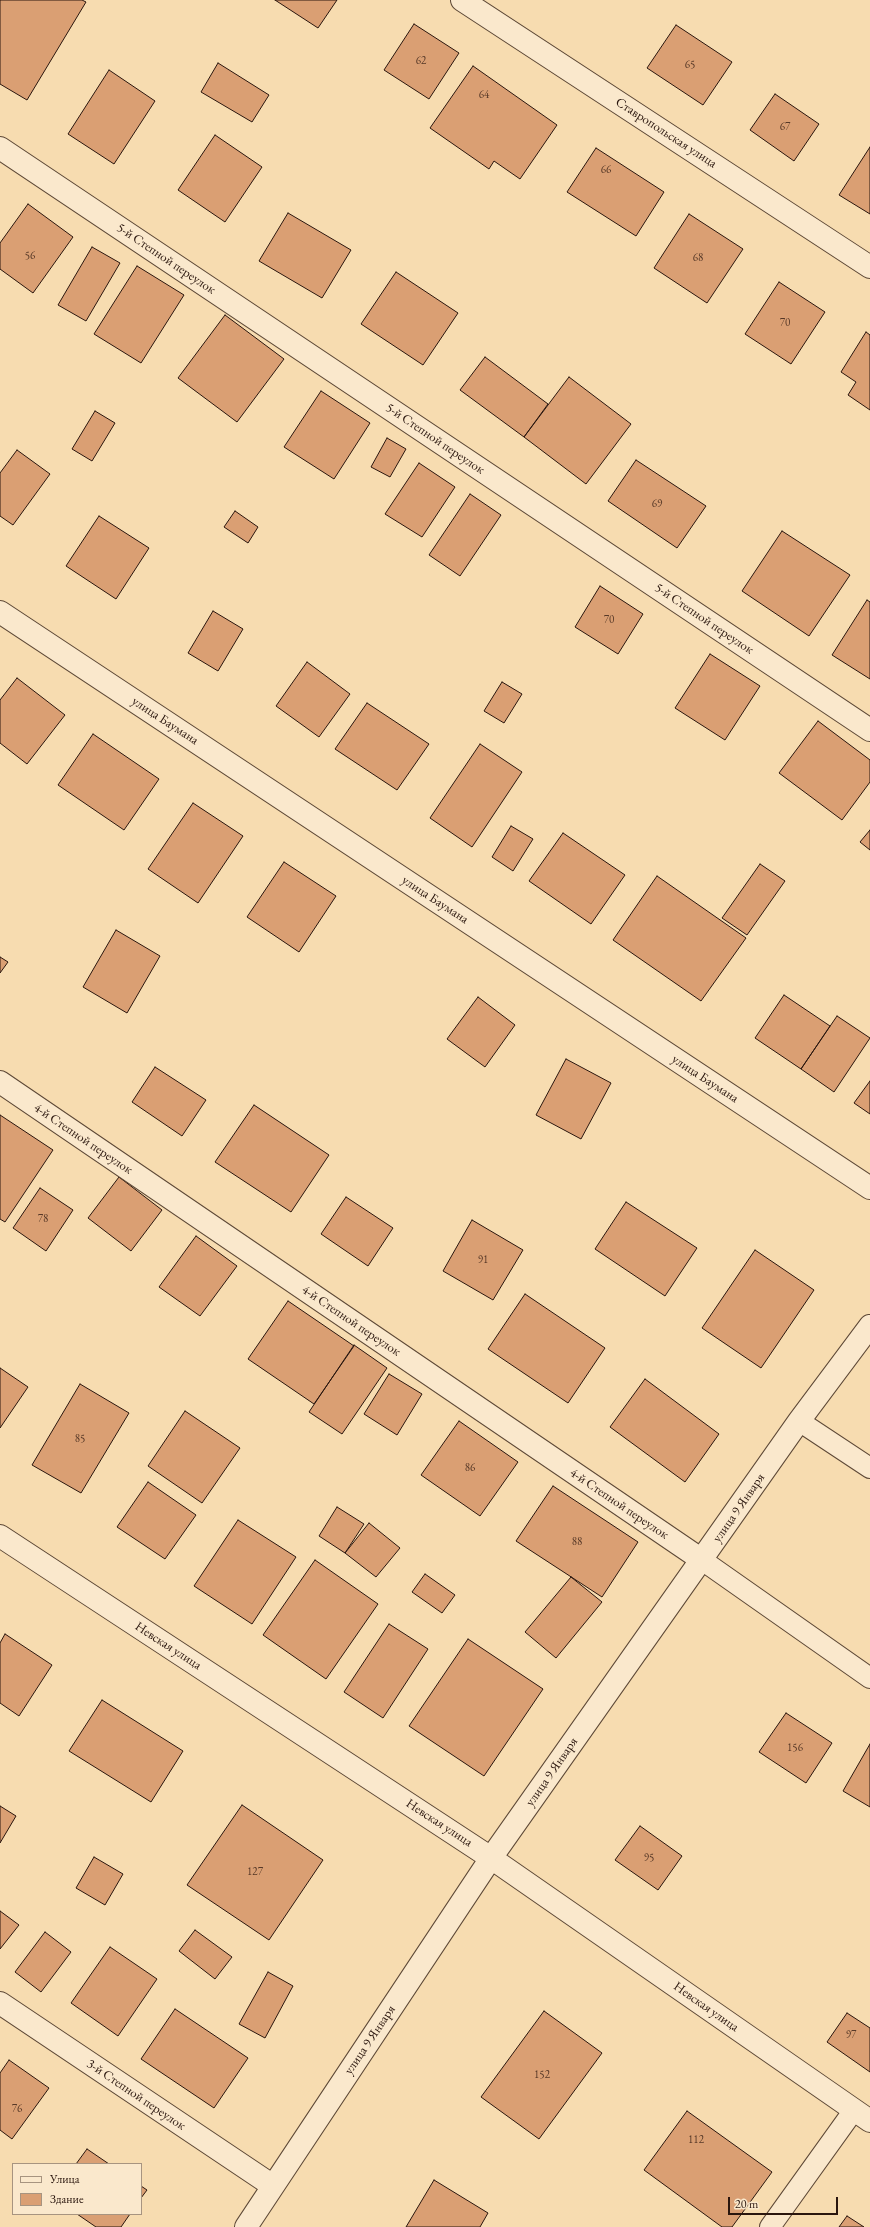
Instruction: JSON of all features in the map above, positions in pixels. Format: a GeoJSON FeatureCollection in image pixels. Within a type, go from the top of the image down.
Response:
{"type":"FeatureCollection","features":[{"type":"Feature","properties":{"kind":"street","name":"Ставропольская улица"},"geometry":{"type":"LineString","coordinates":[[462,0],[870,267]]}},
{"type":"Feature","properties":{"kind":"street","name":"5-й Степной переулок"},"geometry":{"type":"LineString","coordinates":[[0,148],[870,730]]}},
{"type":"Feature","properties":{"kind":"street","name":"улица Баумана"},"geometry":{"type":"LineString","coordinates":[[0,612],[870,1188]]}},
{"type":"Feature","properties":{"kind":"street","name":"4-й Степной переулок"},"geometry":{"type":"LineString","coordinates":[[0,1082],[702,1560]]}},
{"type":"Feature","properties":{"kind":"street","name":"улица 9 Января"},"geometry":{"type":"LineString","coordinates":[[246,2227],[491,1858],[799,1421],[870,1326]]}},
{"type":"Feature","properties":{"kind":"street","name":"Невская улица"},"geometry":{"type":"LineString","coordinates":[[0,1536],[491,1858],[862,2116]]}},
{"type":"Feature","properties":{"kind":"street","name":"3-й Степной переулок"},"geometry":{"type":"LineString","coordinates":[[0,2003],[273,2186]]}},
{"type":"Feature","properties":{"kind":"lane"},"geometry":{"type":"LineString","coordinates":[[799,1421],[870,1468]]}},
{"type":"Feature","properties":{"kind":"lane"},"geometry":{"type":"LineString","coordinates":[[702,1560],[870,1678]]}},
{"type":"Feature","properties":{"kind":"lane"},"geometry":{"type":"LineString","coordinates":[[770,2227],[862,2116]]}},
{"type":"Feature","properties":{"kind":"building"},"geometry":{"type":"Polygon","coordinates":[[[0,0],[82,0],[86,2],[27,100],[0,84],[0,0]]]}},
{"type":"Feature","properties":{"kind":"building"},"geometry":{"type":"Polygon","coordinates":[[[275,0],[337,0],[318,28],[275,0]]]}},
{"type":"Feature","properties":{"kind":"building"},"geometry":{"type":"Polygon","coordinates":[[[414,24],[459,53],[429,99],[384,70],[414,24]]]}},
{"type":"Feature","properties":{"kind":"building"},"geometry":{"type":"Polygon","coordinates":[[[676,25],[732,62],[703,105],[647,68],[676,25]]]}},
{"type":"Feature","properties":{"kind":"building"},"geometry":{"type":"Polygon","coordinates":[[[218,63],[269,95],[252,122],[201,92],[218,63]]]}},
{"type":"Feature","properties":{"kind":"building"},"geometry":{"type":"Polygon","coordinates":[[[473,66],[557,125],[520,179],[494,161],[489,169],[430,128],[473,66]]]}},
{"type":"Feature","properties":{"kind":"building"},"geometry":{"type":"Polygon","coordinates":[[[109,70],[155,101],[114,164],[68,134],[109,70]]]}},
{"type":"Feature","properties":{"kind":"building"},"geometry":{"type":"Polygon","coordinates":[[[775,94],[819,124],[794,161],[750,130],[775,94]]]}},
{"type":"Feature","properties":{"kind":"building"},"geometry":{"type":"Polygon","coordinates":[[[215,135],[262,167],[225,222],[178,190],[215,135]]]}},
{"type":"Feature","properties":{"kind":"building"},"geometry":{"type":"Polygon","coordinates":[[[870,147],[870,214],[839,195],[870,147]]]}},
{"type":"Feature","properties":{"kind":"building"},"geometry":{"type":"Polygon","coordinates":[[[596,148],[664,192],[636,236],[567,192],[596,148]]]}},
{"type":"Feature","properties":{"kind":"building"},"geometry":{"type":"Polygon","coordinates":[[[28,204],[73,237],[33,293],[0,269],[0,243],[28,204]]]}},
{"type":"Feature","properties":{"kind":"building"},"geometry":{"type":"Polygon","coordinates":[[[288,213],[351,250],[322,298],[259,261],[288,213]]]}},
{"type":"Feature","properties":{"kind":"building"},"geometry":{"type":"Polygon","coordinates":[[[689,214],[743,249],[707,303],[654,268],[689,214]]]}},
{"type":"Feature","properties":{"kind":"building"},"geometry":{"type":"Polygon","coordinates":[[[92,247],[120,263],[86,321],[58,305],[92,247]]]}},
{"type":"Feature","properties":{"kind":"building"},"geometry":{"type":"Polygon","coordinates":[[[137,266],[184,295],[141,363],[94,334],[137,266]]]}},
{"type":"Feature","properties":{"kind":"building"},"geometry":{"type":"Polygon","coordinates":[[[396,272],[458,313],[423,365],[361,324],[396,272]]]}},
{"type":"Feature","properties":{"kind":"building"},"geometry":{"type":"Polygon","coordinates":[[[779,282],[825,312],[791,364],[745,334],[779,282]]]}},
{"type":"Feature","properties":{"kind":"building"},"geometry":{"type":"Polygon","coordinates":[[[225,315],[284,359],[237,422],[178,378],[225,315]]]}},
{"type":"Feature","properties":{"kind":"building"},"geometry":{"type":"Polygon","coordinates":[[[866,332],[870,335],[870,410],[848,395],[856,382],[841,372],[866,332]]]}},
{"type":"Feature","properties":{"kind":"building"},"geometry":{"type":"Polygon","coordinates":[[[485,357],[548,404],[524,437],[460,390],[485,357]]]}},
{"type":"Feature","properties":{"kind":"building"},"geometry":{"type":"Polygon","coordinates":[[[569,377],[631,424],[586,484],[524,437],[569,377]]]}},
{"type":"Feature","properties":{"kind":"building"},"geometry":{"type":"Polygon","coordinates":[[[321,391],[370,423],[334,479],[284,447],[321,391]]]}},
{"type":"Feature","properties":{"kind":"building"},"geometry":{"type":"Polygon","coordinates":[[[95,411],[115,423],[92,461],[72,449],[95,411]]]}},
{"type":"Feature","properties":{"kind":"building"},"geometry":{"type":"Polygon","coordinates":[[[387,438],[406,449],[390,477],[371,467],[387,438]]]}},
{"type":"Feature","properties":{"kind":"building"},"geometry":{"type":"Polygon","coordinates":[[[17,450],[50,474],[13,525],[0,516],[0,473],[17,450]]]}},
{"type":"Feature","properties":{"kind":"building"},"geometry":{"type":"Polygon","coordinates":[[[636,460],[706,506],[677,548],[608,501],[636,460]]]}},
{"type":"Feature","properties":{"kind":"building"},"geometry":{"type":"Polygon","coordinates":[[[419,463],[455,487],[422,537],[385,514],[419,463]]]}},
{"type":"Feature","properties":{"kind":"building"},"geometry":{"type":"Polygon","coordinates":[[[470,494],[501,515],[460,576],[429,555],[470,494]]]}},
{"type":"Feature","properties":{"kind":"building"},"geometry":{"type":"Polygon","coordinates":[[[235,511],[258,527],[248,543],[224,527],[235,511]]]}},
{"type":"Feature","properties":{"kind":"building"},"geometry":{"type":"Polygon","coordinates":[[[99,516],[149,548],[116,599],[66,566],[99,516]]]}},
{"type":"Feature","properties":{"kind":"building"},"geometry":{"type":"Polygon","coordinates":[[[782,531],[850,575],[809,636],[742,591],[782,531]]]}},
{"type":"Feature","properties":{"kind":"building"},"geometry":{"type":"Polygon","coordinates":[[[600,586],[643,614],[618,654],[575,627],[600,586]]]}},
{"type":"Feature","properties":{"kind":"building"},"geometry":{"type":"Polygon","coordinates":[[[867,600],[870,602],[870,679],[832,655],[867,600]]]}},
{"type":"Feature","properties":{"kind":"building"},"geometry":{"type":"Polygon","coordinates":[[[213,611],[243,629],[218,671],[188,653],[213,611]]]}},
{"type":"Feature","properties":{"kind":"building"},"geometry":{"type":"Polygon","coordinates":[[[710,654],[760,686],[725,740],[675,708],[710,654]]]}},
{"type":"Feature","properties":{"kind":"building"},"geometry":{"type":"Polygon","coordinates":[[[307,662],[350,694],[319,737],[276,706],[307,662]]]}},
{"type":"Feature","properties":{"kind":"building"},"geometry":{"type":"Polygon","coordinates":[[[17,678],[65,715],[27,764],[0,743],[0,700],[17,678]]]}},
{"type":"Feature","properties":{"kind":"building"},"geometry":{"type":"Polygon","coordinates":[[[502,682],[522,694],[504,723],[484,711],[502,682]]]}},
{"type":"Feature","properties":{"kind":"building"},"geometry":{"type":"Polygon","coordinates":[[[367,703],[429,744],[397,790],[335,749],[367,703]]]}},
{"type":"Feature","properties":{"kind":"building"},"geometry":{"type":"Polygon","coordinates":[[[818,721],[870,760],[870,782],[842,820],[779,773],[818,721]]]}},
{"type":"Feature","properties":{"kind":"building"},"geometry":{"type":"Polygon","coordinates":[[[93,734],[159,779],[124,830],[58,785],[93,734]]]}},
{"type":"Feature","properties":{"kind":"building"},"geometry":{"type":"Polygon","coordinates":[[[480,744],[522,772],[472,847],[430,818],[480,744]]]}},
{"type":"Feature","properties":{"kind":"building"},"geometry":{"type":"Polygon","coordinates":[[[193,803],[243,836],[198,903],[148,869],[193,803]]]}},
{"type":"Feature","properties":{"kind":"building"},"geometry":{"type":"Polygon","coordinates":[[[511,826],[533,839],[513,871],[492,857],[511,826]]]}},
{"type":"Feature","properties":{"kind":"building"},"geometry":{"type":"Polygon","coordinates":[[[870,830],[870,850],[860,842],[870,830]]]}},
{"type":"Feature","properties":{"kind":"building"},"geometry":{"type":"Polygon","coordinates":[[[563,833],[625,875],[591,924],[529,881],[563,833]]]}},
{"type":"Feature","properties":{"kind":"building"},"geometry":{"type":"Polygon","coordinates":[[[284,862],[336,896],[299,952],[247,917],[284,862]]]}},
{"type":"Feature","properties":{"kind":"building"},"geometry":{"type":"Polygon","coordinates":[[[760,864],[785,881],[747,935],[722,918],[760,864]]]}},
{"type":"Feature","properties":{"kind":"building"},"geometry":{"type":"Polygon","coordinates":[[[657,876],[746,938],[701,1001],[613,940],[657,876]]]}},
{"type":"Feature","properties":{"kind":"building"},"geometry":{"type":"Polygon","coordinates":[[[116,930],[160,956],[127,1013],[83,987],[116,930]]]}},
{"type":"Feature","properties":{"kind":"building"},"geometry":{"type":"Polygon","coordinates":[[[0,957],[8,962],[0,973],[0,957]]]}},
{"type":"Feature","properties":{"kind":"building"},"geometry":{"type":"Polygon","coordinates":[[[784,995],[830,1026],[801,1069],[755,1038],[784,995]]]}},
{"type":"Feature","properties":{"kind":"building"},"geometry":{"type":"Polygon","coordinates":[[[478,997],[515,1025],[485,1067],[447,1039],[478,997]]]}},
{"type":"Feature","properties":{"kind":"building"},"geometry":{"type":"Polygon","coordinates":[[[837,1016],[870,1038],[834,1092],[801,1069],[837,1016]]]}},
{"type":"Feature","properties":{"kind":"building"},"geometry":{"type":"Polygon","coordinates":[[[566,1059],[611,1083],[581,1139],[536,1115],[566,1059]]]}},
{"type":"Feature","properties":{"kind":"building"},"geometry":{"type":"Polygon","coordinates":[[[155,1067],[206,1100],[182,1136],[132,1102],[155,1067]]]}},
{"type":"Feature","properties":{"kind":"building"},"geometry":{"type":"Polygon","coordinates":[[[870,1081],[870,1114],[854,1103],[870,1081]]]}},
{"type":"Feature","properties":{"kind":"building"},"geometry":{"type":"Polygon","coordinates":[[[254,1105],[329,1155],[291,1212],[215,1162],[254,1105]]]}},
{"type":"Feature","properties":{"kind":"building"},"geometry":{"type":"Polygon","coordinates":[[[0,1115],[53,1150],[5,1222],[0,1219],[0,1115]]]}},
{"type":"Feature","properties":{"kind":"building"},"geometry":{"type":"Polygon","coordinates":[[[119,1177],[162,1210],[131,1251],[88,1218],[119,1177]]]}},
{"type":"Feature","properties":{"kind":"building"},"geometry":{"type":"Polygon","coordinates":[[[40,1188],[73,1210],[46,1251],[13,1228],[40,1188]]]}},
{"type":"Feature","properties":{"kind":"building"},"geometry":{"type":"Polygon","coordinates":[[[346,1197],[393,1228],[368,1266],[321,1234],[346,1197]]]}},
{"type":"Feature","properties":{"kind":"building"},"geometry":{"type":"Polygon","coordinates":[[[626,1202],[697,1248],[665,1296],[595,1249],[626,1202]]]}},
{"type":"Feature","properties":{"kind":"building"},"geometry":{"type":"Polygon","coordinates":[[[472,1220],[523,1250],[493,1300],[443,1271],[472,1220]]]}},
{"type":"Feature","properties":{"kind":"building"},"geometry":{"type":"Polygon","coordinates":[[[196,1236],[237,1266],[200,1316],[159,1287],[196,1236]]]}},
{"type":"Feature","properties":{"kind":"building"},"geometry":{"type":"Polygon","coordinates":[[[755,1250],[814,1290],[761,1368],[702,1328],[755,1250]]]}},
{"type":"Feature","properties":{"kind":"building"},"geometry":{"type":"Polygon","coordinates":[[[525,1294],[605,1348],[568,1403],[488,1349],[525,1294]]]}},
{"type":"Feature","properties":{"kind":"building"},"geometry":{"type":"Polygon","coordinates":[[[288,1301],[354,1346],[314,1404],[248,1359],[288,1301]]]}},
{"type":"Feature","properties":{"kind":"building"},"geometry":{"type":"Polygon","coordinates":[[[354,1345],[387,1368],[342,1434],[309,1412],[354,1345]]]}},
{"type":"Feature","properties":{"kind":"building"},"geometry":{"type":"Polygon","coordinates":[[[0,1368],[28,1387],[0,1428],[0,1368]]]}},
{"type":"Feature","properties":{"kind":"building"},"geometry":{"type":"Polygon","coordinates":[[[389,1374],[422,1394],[397,1435],[364,1414],[389,1374]]]}},
{"type":"Feature","properties":{"kind":"building"},"geometry":{"type":"Polygon","coordinates":[[[645,1379],[719,1434],[685,1482],[610,1427],[645,1379]]]}},
{"type":"Feature","properties":{"kind":"building"},"geometry":{"type":"Polygon","coordinates":[[[80,1384],[129,1413],[81,1493],[32,1465],[80,1384]]]}},
{"type":"Feature","properties":{"kind":"building"},"geometry":{"type":"Polygon","coordinates":[[[185,1411],[240,1448],[202,1503],[148,1466],[185,1411]]]}},
{"type":"Feature","properties":{"kind":"building"},"geometry":{"type":"Polygon","coordinates":[[[459,1421],[518,1462],[480,1516],[421,1475],[459,1421]]]}},
{"type":"Feature","properties":{"kind":"building"},"geometry":{"type":"Polygon","coordinates":[[[148,1482],[196,1515],[165,1559],[117,1527],[148,1482]]]}},
{"type":"Feature","properties":{"kind":"building"},"geometry":{"type":"Polygon","coordinates":[[[553,1486],[638,1542],[602,1597],[516,1541],[553,1486]]]}},
{"type":"Feature","properties":{"kind":"building"},"geometry":{"type":"Polygon","coordinates":[[[337,1507],[364,1524],[345,1553],[319,1536],[337,1507]]]}},
{"type":"Feature","properties":{"kind":"building"},"geometry":{"type":"Polygon","coordinates":[[[238,1520],[296,1557],[252,1624],[194,1586],[238,1520]]]}},
{"type":"Feature","properties":{"kind":"building"},"geometry":{"type":"Polygon","coordinates":[[[369,1523],[400,1548],[376,1577],[345,1553],[369,1523]]]}},
{"type":"Feature","properties":{"kind":"building"},"geometry":{"type":"Polygon","coordinates":[[[315,1560],[378,1604],[326,1679],[263,1635],[315,1560]]]}},
{"type":"Feature","properties":{"kind":"building"},"geometry":{"type":"Polygon","coordinates":[[[425,1574],[455,1595],[442,1613],[412,1592],[425,1574]]]}},
{"type":"Feature","properties":{"kind":"building"},"geometry":{"type":"Polygon","coordinates":[[[571,1577],[602,1602],[556,1658],[525,1632],[571,1577]]]}},
{"type":"Feature","properties":{"kind":"building"},"geometry":{"type":"Polygon","coordinates":[[[389,1624],[428,1649],[383,1718],[344,1692],[389,1624]]]}},
{"type":"Feature","properties":{"kind":"building"},"geometry":{"type":"Polygon","coordinates":[[[5,1634],[52,1665],[19,1716],[0,1703],[0,1643],[5,1634]]]}},
{"type":"Feature","properties":{"kind":"building"},"geometry":{"type":"Polygon","coordinates":[[[468,1639],[543,1689],[484,1776],[409,1726],[468,1639]]]}},
{"type":"Feature","properties":{"kind":"building"},"geometry":{"type":"Polygon","coordinates":[[[102,1700],[183,1751],[151,1802],[69,1751],[102,1700]]]}},
{"type":"Feature","properties":{"kind":"building"},"geometry":{"type":"Polygon","coordinates":[[[786,1713],[832,1743],[806,1783],[759,1752],[786,1713]]]}},
{"type":"Feature","properties":{"kind":"building"},"geometry":{"type":"Polygon","coordinates":[[[870,1744],[870,1807],[843,1791],[870,1744]]]}},
{"type":"Feature","properties":{"kind":"building"},"geometry":{"type":"Polygon","coordinates":[[[242,1805],[323,1860],[269,1940],[187,1885],[242,1805]]]}},
{"type":"Feature","properties":{"kind":"building"},"geometry":{"type":"Polygon","coordinates":[[[0,1806],[16,1816],[0,1843],[0,1806]]]}},
{"type":"Feature","properties":{"kind":"building"},"geometry":{"type":"Polygon","coordinates":[[[640,1826],[682,1856],[658,1890],[615,1860],[640,1826]]]}},
{"type":"Feature","properties":{"kind":"building"},"geometry":{"type":"Polygon","coordinates":[[[94,1857],[123,1874],[105,1905],[76,1888],[94,1857]]]}},
{"type":"Feature","properties":{"kind":"building"},"geometry":{"type":"Polygon","coordinates":[[[0,1911],[19,1925],[0,1949],[0,1911]]]}},
{"type":"Feature","properties":{"kind":"building"},"geometry":{"type":"Polygon","coordinates":[[[195,1930],[232,1957],[215,1979],[179,1951],[195,1930]]]}},
{"type":"Feature","properties":{"kind":"building"},"geometry":{"type":"Polygon","coordinates":[[[45,1932],[71,1952],[41,1992],[15,1972],[45,1932]]]}},
{"type":"Feature","properties":{"kind":"building"},"geometry":{"type":"Polygon","coordinates":[[[110,1947],[157,1979],[118,2036],[71,2003],[110,1947]]]}},
{"type":"Feature","properties":{"kind":"building"},"geometry":{"type":"Polygon","coordinates":[[[268,1972],[293,1986],[265,2038],[239,2024],[268,1972]]]}},
{"type":"Feature","properties":{"kind":"building"},"geometry":{"type":"Polygon","coordinates":[[[175,2009],[248,2058],[214,2108],[141,2059],[175,2009]]]}},
{"type":"Feature","properties":{"kind":"building"},"geometry":{"type":"Polygon","coordinates":[[[544,2011],[602,2053],[539,2139],[481,2097],[544,2011]]]}},
{"type":"Feature","properties":{"kind":"building"},"geometry":{"type":"Polygon","coordinates":[[[847,2013],[870,2028],[870,2072],[827,2042],[847,2013]]]}},
{"type":"Feature","properties":{"kind":"building"},"geometry":{"type":"Polygon","coordinates":[[[9,2060],[49,2088],[12,2139],[0,2130],[0,2073],[9,2060]]]}},
{"type":"Feature","properties":{"kind":"building"},"geometry":{"type":"Polygon","coordinates":[[[687,2111],[772,2172],[732,2227],[722,2227],[644,2170],[687,2111]]]}},
{"type":"Feature","properties":{"kind":"building"},"geometry":{"type":"Polygon","coordinates":[[[87,2149],[108,2163],[77,2163],[87,2149]]]}},
{"type":"Feature","properties":{"kind":"building"},"geometry":{"type":"Polygon","coordinates":[[[434,2180],[488,2213],[480,2227],[406,2227],[434,2180]]]}},
{"type":"Feature","properties":{"kind":"building"},"geometry":{"type":"Polygon","coordinates":[[[142,2187],[147,2190],[142,2197],[142,2187]]]}},
{"type":"Feature","properties":{"kind":"building"},"geometry":{"type":"Polygon","coordinates":[[[78,2215],[129,2215],[121,2227],[96,2227],[78,2215]]]}},
{"type":"Feature","properties":{"kind":"building"},"geometry":{"type":"Polygon","coordinates":[[[847,2216],[864,2227],[839,2227],[847,2216]]]}}]}
